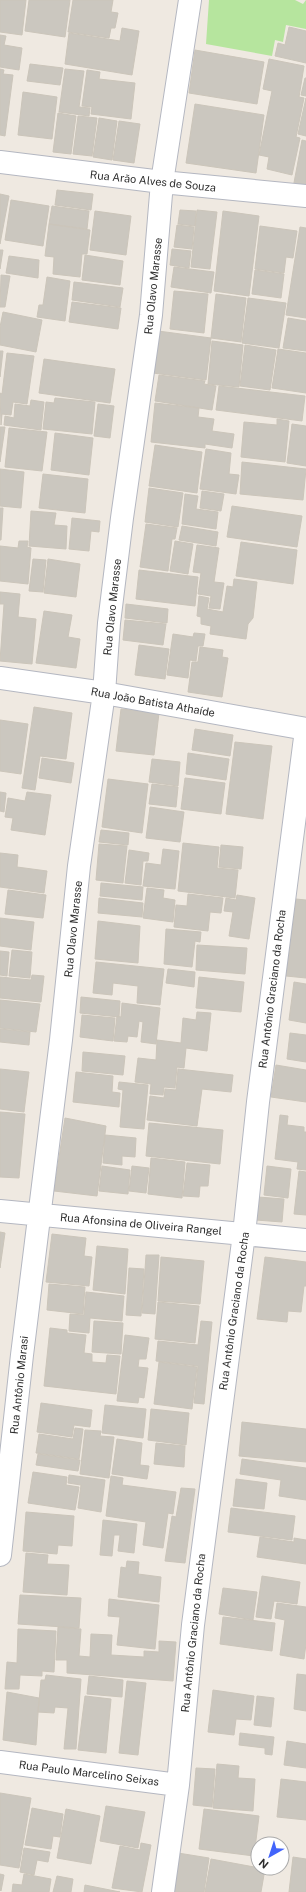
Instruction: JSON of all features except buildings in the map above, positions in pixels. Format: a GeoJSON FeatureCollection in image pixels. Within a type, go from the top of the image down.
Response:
{"type":"FeatureCollection","features":[{"type":"Feature","properties":{"kind":"street","name":"Rua Olavo Marasse"},"geometry":{"type":"LineString","coordinates":[[39,1215],[61,1040],[79,866],[104,693],[109,623],[120,533],[151,315],[162,182],[190,0]]}},
{"type":"Feature","properties":{"kind":"street","name":"Rua Arão Alves de Souza"},"geometry":{"type":"LineString","coordinates":[[0,162],[162,182],[306,196]]}},
{"type":"Feature","properties":{"kind":"street","name":"Rua João Batista Athaíde"},"geometry":{"type":"LineString","coordinates":[[0,678],[104,693],[306,730]]}},
{"type":"Feature","properties":{"kind":"street","name":"Rua Antônio Graciano da Rocha"},"geometry":{"type":"LineString","coordinates":[[164,1892],[178,1785],[193,1625],[244,1234],[260,1079],[306,730]]}},
{"type":"Feature","properties":{"kind":"street","name":"Rua Afonsina de Oliveira Rangel"},"geometry":{"type":"LineString","coordinates":[[0,1211],[306,1240]]}},
{"type":"Feature","properties":{"kind":"street","name":"Rua Antônio Marasi"},"geometry":{"type":"LineString","coordinates":[[0,1555],[39,1215]]}},
{"type":"Feature","properties":{"kind":"street","name":"Rua Paulo Marcelino Seixas"},"geometry":{"type":"LineString","coordinates":[[0,1762],[178,1785]]}},
{"type":"Feature","properties":{"kind":"green space"},"geometry":{"type":"Polygon","coordinates":[[[209,0],[295,0],[303,4],[306,0],[306,29],[286,25],[283,42],[275,40],[272,56],[206,44],[209,0]]]}}]}
